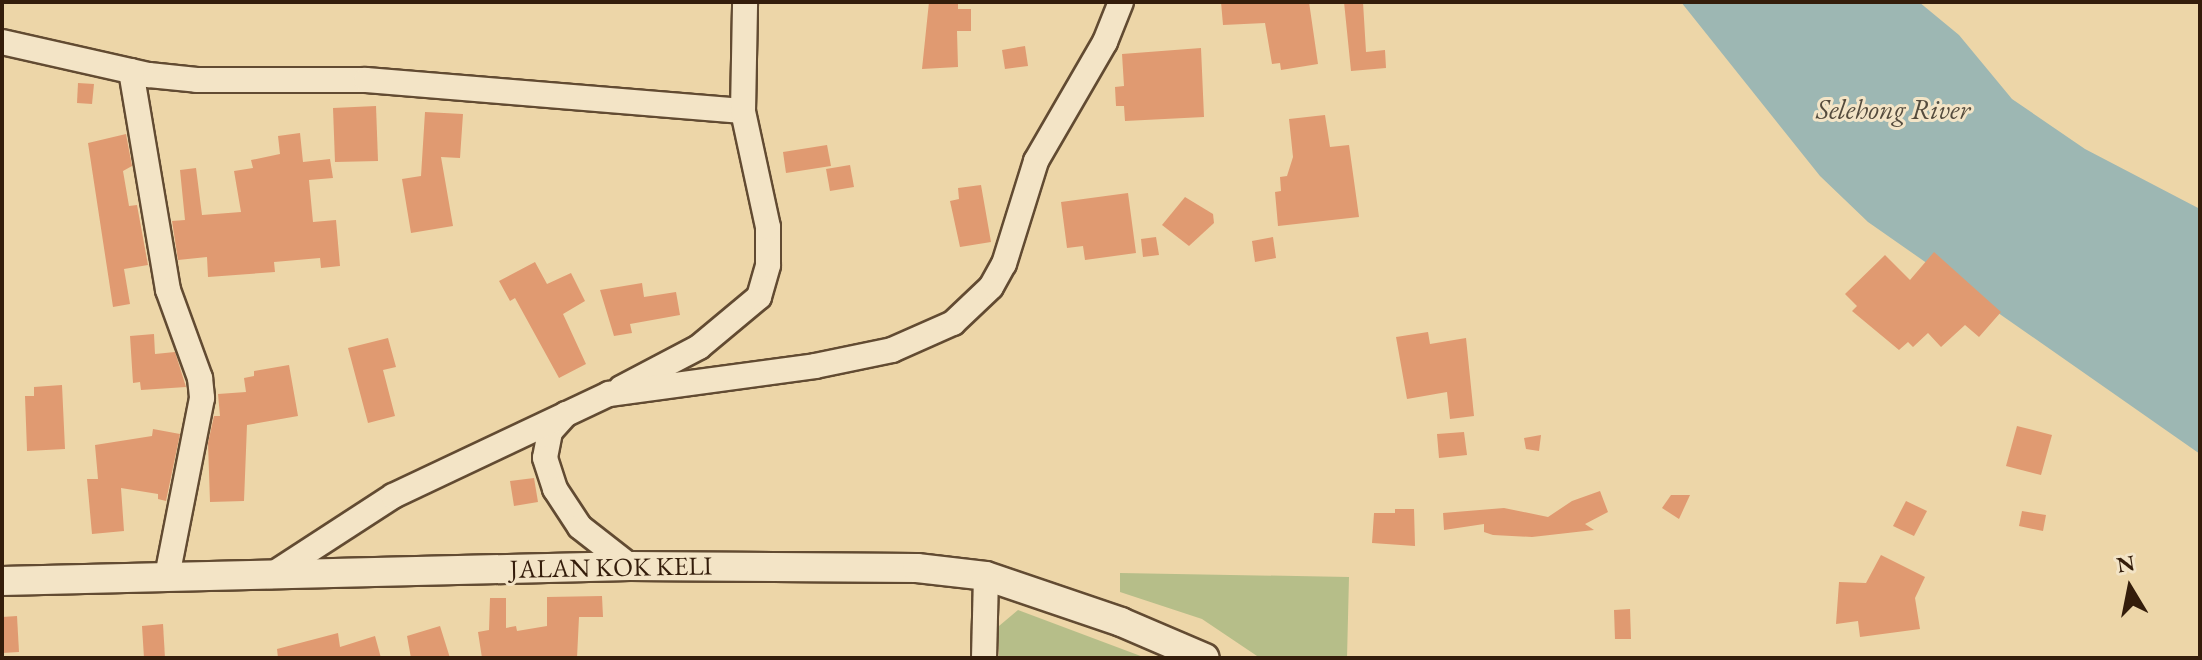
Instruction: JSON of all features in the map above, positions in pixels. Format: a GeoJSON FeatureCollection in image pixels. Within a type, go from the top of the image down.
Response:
{"type":"FeatureCollection","features":[{"type":"Feature","properties":{"kind":"street"},"geometry":{"type":"LineString","coordinates":[[270,576],[393,496],[609,394],[699,347],[759,297],[768,265],[768,227],[743,111],[745,2]]}},
{"type":"Feature","properties":{"kind":"street"},"geometry":{"type":"LineString","coordinates":[[609,394],[815,366],[892,350],[953,323],[991,287],[1004,264],[1036,161],[1105,42],[1121,2]]}},
{"type":"Feature","properties":{"kind":"street"},"geometry":{"type":"LineString","coordinates":[[2,42],[131,71],[197,80],[380,81],[743,111]]}},
{"type":"Feature","properties":{"kind":"street"},"geometry":{"type":"LineString","coordinates":[[131,71],[168,290],[200,378],[202,398],[167,576]]}},
{"type":"Feature","properties":{"kind":"street"},"geometry":{"type":"LineString","coordinates":[[569,411],[550,432],[545,458],[555,489],[580,527],[630,566]]}},
{"type":"Feature","properties":{"kind":"street","name":"JALAN KOK KELI"},"geometry":{"type":"LineString","coordinates":[[2,581],[630,566],[851,565],[986,576],[1121,622],[1205,658]]}},
{"type":"Feature","properties":{"kind":"street"},"geometry":{"type":"LineString","coordinates":[[984,658],[986,576]]}},
{"type":"Feature","properties":{"kind":"green space"},"geometry":{"type":"Polygon","coordinates":[[[1120,573],[1349,577],[1347,658],[1260,658],[1202,619],[1120,592],[1120,573]]]}},
{"type":"Feature","properties":{"kind":"green space"},"geometry":{"type":"Polygon","coordinates":[[[1018,610],[1146,658],[999,658],[999,626],[1018,610]]]}},
{"type":"Feature","properties":{"kind":"water","name":"Selehong River"},"geometry":{"type":"Polygon","coordinates":[[[1681,2],[1919,2],[1959,35],[2012,99],[2085,149],[2200,209],[2200,454],[1868,222],[1820,176],[1681,2]]]}},
{"type":"Feature","properties":{"kind":"building"},"geometry":{"type":"Polygon","coordinates":[[[929,2],[958,2],[958,9],[971,9],[971,31],[957,31],[958,67],[922,69],[929,2]]]}},
{"type":"Feature","properties":{"kind":"building"},"geometry":{"type":"Polygon","coordinates":[[[1221,2],[1309,2],[1318,64],[1281,70],[1280,63],[1272,64],[1265,23],[1223,25],[1221,2]]]}},
{"type":"Feature","properties":{"kind":"building"},"geometry":{"type":"Polygon","coordinates":[[[1344,2],[1363,2],[1366,52],[1385,50],[1386,68],[1351,71],[1344,2]]]}},
{"type":"Feature","properties":{"kind":"building"},"geometry":{"type":"Polygon","coordinates":[[[1025,46],[1028,66],[1005,69],[1002,50],[1025,46]]]}},
{"type":"Feature","properties":{"kind":"building"},"geometry":{"type":"Polygon","coordinates":[[[1201,48],[1204,117],[1125,121],[1124,106],[1116,106],[1115,87],[1124,86],[1122,54],[1201,48]]]}},
{"type":"Feature","properties":{"kind":"building"},"geometry":{"type":"Polygon","coordinates":[[[78,83],[94,84],[92,104],[77,103],[78,83]]]}},
{"type":"Feature","properties":{"kind":"building"},"geometry":{"type":"Polygon","coordinates":[[[376,106],[378,161],[335,162],[333,108],[376,106]]]}},
{"type":"Feature","properties":{"kind":"building"},"geometry":{"type":"Polygon","coordinates":[[[425,112],[463,114],[460,158],[441,157],[453,226],[411,233],[402,179],[421,176],[425,112]]]}},
{"type":"Feature","properties":{"kind":"building"},"geometry":{"type":"Polygon","coordinates":[[[1325,115],[1330,147],[1349,145],[1359,217],[1278,226],[1275,192],[1281,191],[1280,177],[1287,176],[1293,157],[1289,119],[1325,115]]]}},
{"type":"Feature","properties":{"kind":"building"},"geometry":{"type":"Polygon","coordinates":[[[300,133],[303,162],[330,159],[333,178],[309,180],[313,222],[336,220],[340,266],[321,268],[320,258],[274,262],[275,272],[208,277],[207,257],[178,260],[172,221],[185,220],[180,170],[196,168],[202,215],[241,212],[234,171],[253,168],[251,160],[280,154],[278,136],[300,133]]]}},
{"type":"Feature","properties":{"kind":"building"},"geometry":{"type":"Polygon","coordinates":[[[126,134],[132,166],[123,171],[129,206],[137,205],[148,265],[124,269],[130,304],[113,307],[88,143],[126,134]]]}},
{"type":"Feature","properties":{"kind":"building"},"geometry":{"type":"Polygon","coordinates":[[[827,145],[831,166],[786,173],[783,152],[827,145]]]}},
{"type":"Feature","properties":{"kind":"building"},"geometry":{"type":"Polygon","coordinates":[[[850,165],[854,187],[830,191],[826,169],[850,165]]]}},
{"type":"Feature","properties":{"kind":"building"},"geometry":{"type":"Polygon","coordinates":[[[981,185],[991,242],[960,247],[950,201],[959,199],[958,188],[981,185]]]}},
{"type":"Feature","properties":{"kind":"building"},"geometry":{"type":"Polygon","coordinates":[[[1128,193],[1136,253],[1085,260],[1083,246],[1067,248],[1061,202],[1128,193]]]}},
{"type":"Feature","properties":{"kind":"building"},"geometry":{"type":"Polygon","coordinates":[[[1185,197],[1213,214],[1214,223],[1189,246],[1162,225],[1185,197]]]}},
{"type":"Feature","properties":{"kind":"building"},"geometry":{"type":"Polygon","coordinates":[[[1156,237],[1159,255],[1143,257],[1141,239],[1156,237]]]}},
{"type":"Feature","properties":{"kind":"building"},"geometry":{"type":"Polygon","coordinates":[[[1273,237],[1276,258],[1255,262],[1252,241],[1273,237]]]}},
{"type":"Feature","properties":{"kind":"building"},"geometry":{"type":"Polygon","coordinates":[[[1934,252],[2001,312],[1979,337],[1965,325],[1941,347],[1928,333],[1913,347],[1908,342],[1899,350],[1852,311],[1857,306],[1845,294],[1885,255],[1910,280],[1934,252]]]}},
{"type":"Feature","properties":{"kind":"building"},"geometry":{"type":"Polygon","coordinates":[[[535,262],[547,284],[571,273],[585,301],[563,314],[586,364],[559,378],[515,298],[510,301],[499,281],[535,262]]]}},
{"type":"Feature","properties":{"kind":"building"},"geometry":{"type":"Polygon","coordinates":[[[642,283],[644,297],[676,292],[680,315],[630,324],[632,333],[614,336],[600,290],[642,283]]]}},
{"type":"Feature","properties":{"kind":"building"},"geometry":{"type":"Polygon","coordinates":[[[1428,332],[1430,344],[1466,338],[1474,416],[1450,419],[1447,392],[1407,399],[1396,337],[1428,332]]]}},
{"type":"Feature","properties":{"kind":"building"},"geometry":{"type":"Polygon","coordinates":[[[154,334],[155,354],[175,352],[186,387],[141,390],[140,382],[133,383],[130,336],[154,334]]]}},
{"type":"Feature","properties":{"kind":"building"},"geometry":{"type":"Polygon","coordinates":[[[388,338],[396,367],[383,370],[395,416],[368,423],[348,348],[388,338]]]}},
{"type":"Feature","properties":{"kind":"building"},"geometry":{"type":"Polygon","coordinates":[[[289,365],[298,416],[247,425],[244,501],[210,502],[208,443],[214,416],[220,416],[218,394],[246,392],[244,378],[254,376],[254,371],[289,365]]]}},
{"type":"Feature","properties":{"kind":"building"},"geometry":{"type":"Polygon","coordinates":[[[62,385],[65,449],[27,451],[25,396],[34,396],[34,387],[62,385]]]}},
{"type":"Feature","properties":{"kind":"building"},"geometry":{"type":"Polygon","coordinates":[[[2017,426],[2052,435],[2041,475],[2006,466],[2017,426]]]}},
{"type":"Feature","properties":{"kind":"building"},"geometry":{"type":"Polygon","coordinates":[[[153,429],[180,434],[166,501],[158,499],[158,494],[121,488],[124,531],[92,534],[87,479],[98,479],[95,445],[152,436],[153,429]]]}},
{"type":"Feature","properties":{"kind":"building"},"geometry":{"type":"Polygon","coordinates":[[[1464,432],[1467,455],[1439,458],[1437,434],[1464,432]]]}},
{"type":"Feature","properties":{"kind":"building"},"geometry":{"type":"Polygon","coordinates":[[[1541,435],[1539,451],[1526,449],[1524,438],[1541,435]]]}},
{"type":"Feature","properties":{"kind":"building"},"geometry":{"type":"Polygon","coordinates":[[[534,478],[538,502],[514,506],[510,481],[534,478]]]}},
{"type":"Feature","properties":{"kind":"building"},"geometry":{"type":"Polygon","coordinates":[[[1600,491],[1608,512],[1585,524],[1594,530],[1532,537],[1493,535],[1484,532],[1484,524],[1444,530],[1443,513],[1504,508],[1548,517],[1572,501],[1600,491]]]}},
{"type":"Feature","properties":{"kind":"building"},"geometry":{"type":"Polygon","coordinates":[[[1671,495],[1690,495],[1679,519],[1662,508],[1671,495]]]}},
{"type":"Feature","properties":{"kind":"building"},"geometry":{"type":"Polygon","coordinates":[[[1906,501],[1927,511],[1914,536],[1893,526],[1906,501]]]}},
{"type":"Feature","properties":{"kind":"building"},"geometry":{"type":"Polygon","coordinates":[[[1395,509],[1414,509],[1415,546],[1372,543],[1374,513],[1395,513],[1395,509]]]}},
{"type":"Feature","properties":{"kind":"building"},"geometry":{"type":"Polygon","coordinates":[[[2022,511],[2046,515],[2043,531],[2019,526],[2022,511]]]}},
{"type":"Feature","properties":{"kind":"building"},"geometry":{"type":"Polygon","coordinates":[[[1881,555],[1925,577],[1915,598],[1920,629],[1860,637],[1858,621],[1836,624],[1839,582],[1866,583],[1881,555]]]}},
{"type":"Feature","properties":{"kind":"building"},"geometry":{"type":"Polygon","coordinates":[[[602,596],[603,617],[579,617],[577,658],[482,658],[478,632],[489,630],[490,598],[506,598],[506,628],[516,626],[517,631],[547,626],[547,597],[602,596]]]}},
{"type":"Feature","properties":{"kind":"building"},"geometry":{"type":"Polygon","coordinates":[[[1630,609],[1631,639],[1615,639],[1614,610],[1630,609]]]}},
{"type":"Feature","properties":{"kind":"building"},"geometry":{"type":"Polygon","coordinates":[[[17,616],[19,652],[2,653],[2,617],[17,616]]]}},
{"type":"Feature","properties":{"kind":"building"},"geometry":{"type":"Polygon","coordinates":[[[163,624],[165,658],[144,658],[142,626],[163,624]]]}},
{"type":"Feature","properties":{"kind":"building"},"geometry":{"type":"Polygon","coordinates":[[[440,626],[450,658],[411,658],[407,636],[440,626]]]}},
{"type":"Feature","properties":{"kind":"building"},"geometry":{"type":"Polygon","coordinates":[[[338,633],[340,647],[375,636],[381,658],[278,658],[277,649],[338,633]]]}}]}
